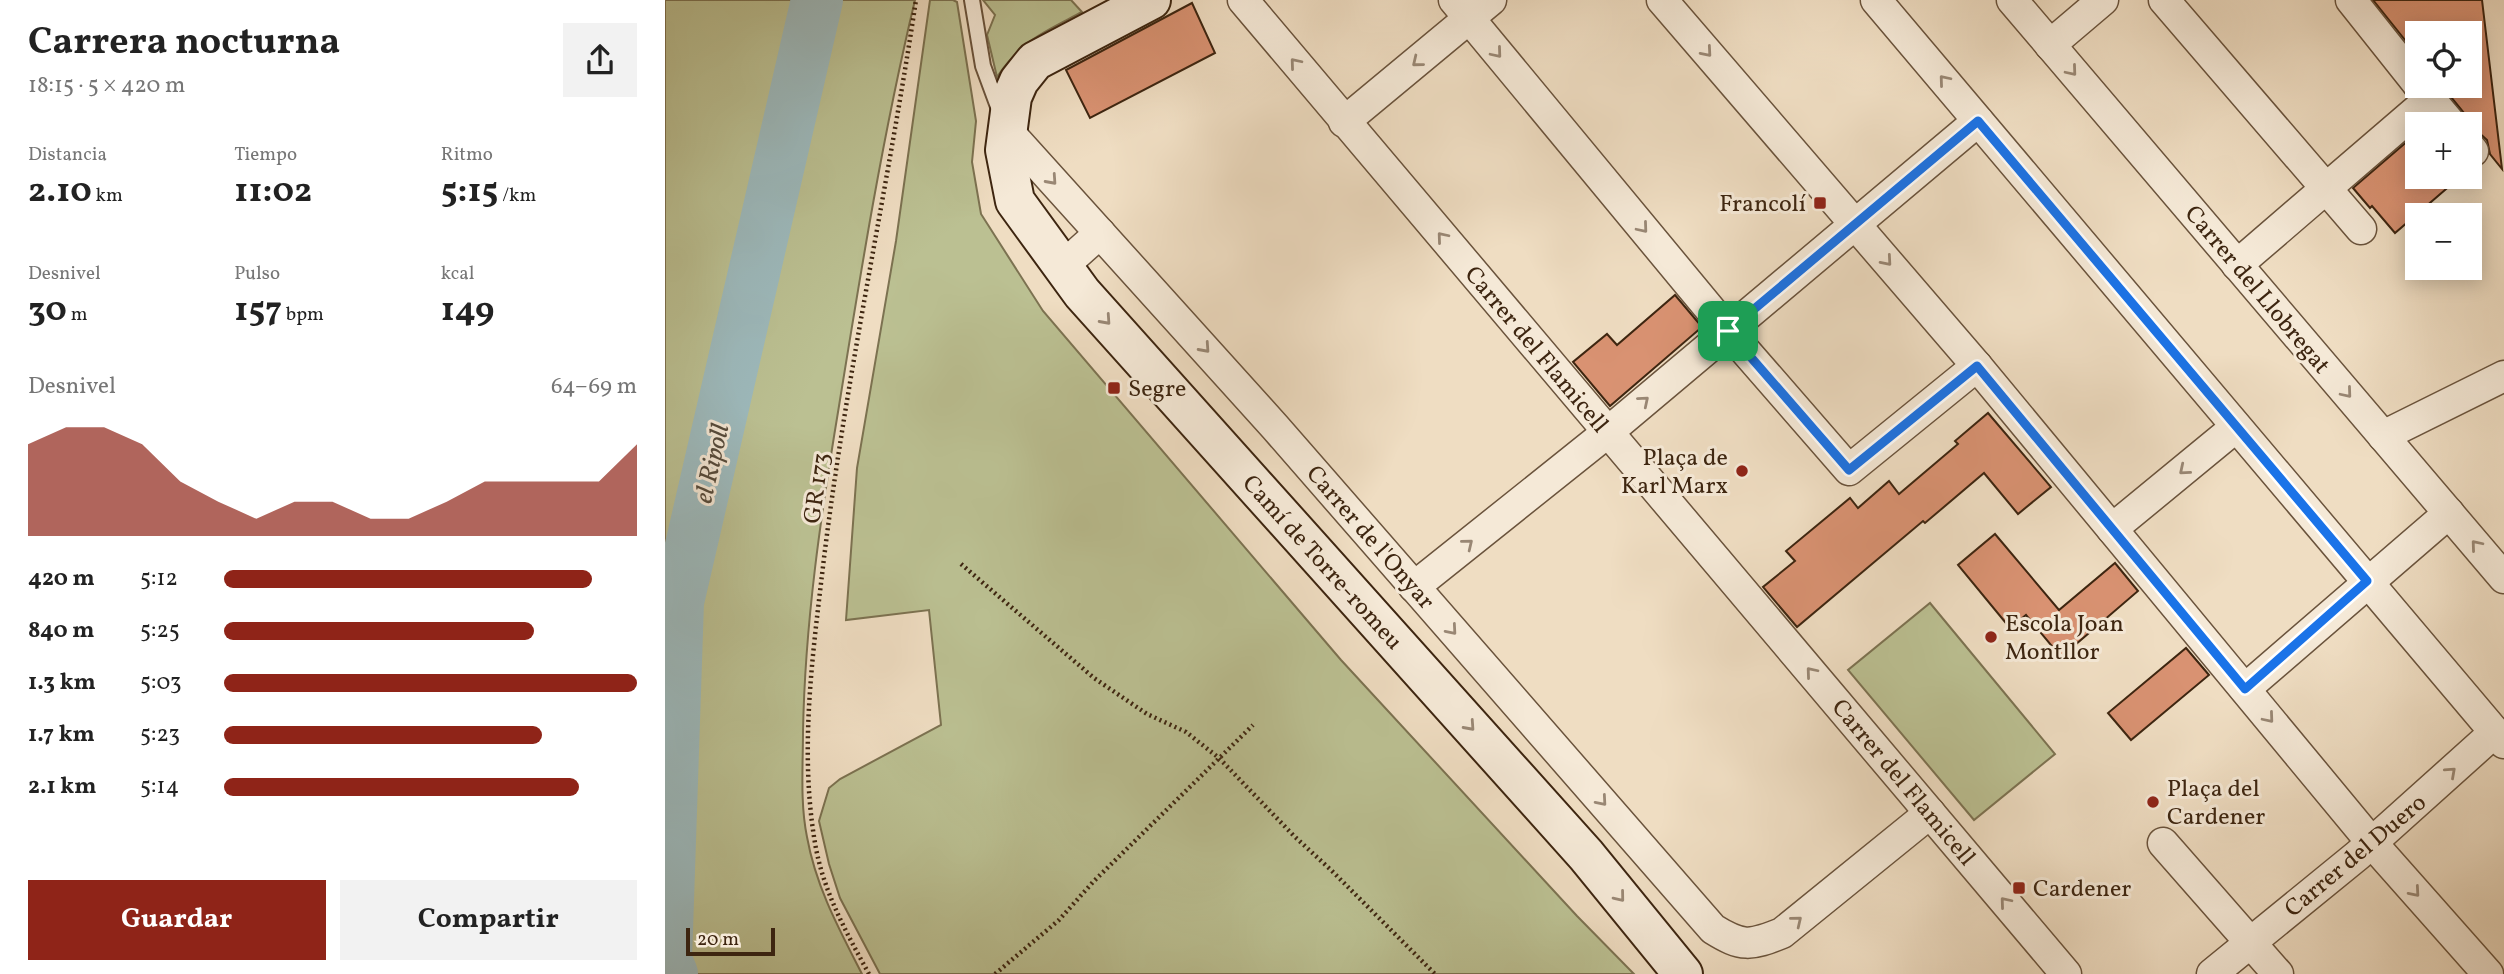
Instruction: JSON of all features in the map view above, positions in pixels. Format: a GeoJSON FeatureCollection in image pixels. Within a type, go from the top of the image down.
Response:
{"type":"FeatureCollection","features":[{"type":"Feature","properties":{"kind":"street","name":"Camí de Torre-romeu"},"geometry":{"type":"LineString","coordinates":[[1151,0],[1035,61],[1027,69],[1015,89],[1006,129],[1005,150],[1015,201],[1081,293],[1586,855],[1683,974]]}},
{"type":"Feature","properties":{"kind":"street","name":"Carrer del Flamicell"},"geometry":{"type":"LineString","coordinates":[[1243,0],[2058,964]]}},
{"type":"Feature","properties":{"kind":"street"},"geometry":{"type":"LineString","coordinates":[[1662,0],[1977,366],[2372,843],[2488,974]]}},
{"type":"Feature","properties":{"kind":"street"},"geometry":{"type":"LineString","coordinates":[[1876,0],[2500,738]]}},
{"type":"Feature","properties":{"kind":"street","name":"Carrer del Llobregat"},"geometry":{"type":"LineString","coordinates":[[2012,0],[2504,578]]}},
{"type":"Feature","properties":{"kind":"street"},"geometry":{"type":"LineString","coordinates":[[2050,45],[2103,0]]}},
{"type":"Feature","properties":{"kind":"street"},"geometry":{"type":"LineString","coordinates":[[2164,0],[2361,229]]}},
{"type":"Feature","properties":{"kind":"street"},"geometry":{"type":"LineString","coordinates":[[2351,0],[2405,68]]}},
{"type":"Feature","properties":{"kind":"street"},"geometry":{"type":"LineString","coordinates":[[1344,121],[1471,6],[1728,331],[1849,470],[1977,366]]}},
{"type":"Feature","properties":{"kind":"street"},"geometry":{"type":"LineString","coordinates":[[2237,265],[2325,189],[2413,98]]}},
{"type":"Feature","properties":{"kind":"street"},"geometry":{"type":"LineString","coordinates":[[2429,98],[2441,112]]}},
{"type":"Feature","properties":{"kind":"street"},"geometry":{"type":"LineString","coordinates":[[1414,587],[1608,432],[1978,121]]}},
{"type":"Feature","properties":{"kind":"street","name":"Carrer de l'Onyar"},"geometry":{"type":"LineString","coordinates":[[1006,129],[1257,406],[1713,929],[1735,943],[1759,943],[1782,933],[1930,813]]}},
{"type":"Feature","properties":{"kind":"street"},"geometry":{"type":"LineString","coordinates":[[1062,267],[1100,233]]}},
{"type":"Feature","properties":{"kind":"street"},"geometry":{"type":"LineString","coordinates":[[2383,436],[2504,376]]}},
{"type":"Feature","properties":{"kind":"street"},"geometry":{"type":"LineString","coordinates":[[2112,529],[2236,427]]}},
{"type":"Feature","properties":{"kind":"street"},"geometry":{"type":"LineString","coordinates":[[2245,689],[2449,513]]}},
{"type":"Feature","properties":{"kind":"street","name":"Carrer del Duero"},"geometry":{"type":"LineString","coordinates":[[2212,974],[2500,738]]}},
{"type":"Feature","properties":{"kind":"street"},"geometry":{"type":"LineString","coordinates":[[2164,843],[2278,974]]}},
{"type":"Feature","properties":{"kind":"lane"},"geometry":{"type":"LineString","coordinates":[[972,0],[983,66],[1006,129]]}},
{"type":"Feature","properties":{"kind":"path","name":"GR 173"},"geometry":{"type":"LineString","coordinates":[[869,974],[840,921],[820,868],[810,813],[807,772],[815,634],[832,497],[916,0]]}},
{"type":"Feature","properties":{"kind":"path"},"geometry":{"type":"LineString","coordinates":[[961,564],[1094,678],[1147,714],[1186,732],[1219,758],[1434,974]]}},
{"type":"Feature","properties":{"kind":"path"},"geometry":{"type":"LineString","coordinates":[[995,974],[1059,920],[1093,882],[1253,726]]}},
{"type":"Feature","properties":{"kind":"green space"},"geometry":{"type":"Polygon","coordinates":[[[665,0],[915,0],[873,202],[832,447],[815,568],[804,691],[802,784],[807,837],[822,890],[862,974],[665,974],[665,0]]]}},
{"type":"Feature","properties":{"kind":"green space"},"geometry":{"type":"Polygon","coordinates":[[[930,0],[957,2],[976,121],[972,162],[981,214],[1043,311],[1341,660],[1577,916],[1634,974],[880,974],[840,898],[819,821],[829,788],[840,779],[941,725],[929,610],[846,620],[857,468],[896,241],[930,0]]]}},
{"type":"Feature","properties":{"kind":"green space"},"geometry":{"type":"Polygon","coordinates":[[[983,0],[1071,0],[1082,12],[1025,45],[997,77],[987,35],[995,15],[983,0]]]}},
{"type":"Feature","properties":{"kind":"green space"},"geometry":{"type":"Polygon","coordinates":[[[1930,603],[2055,754],[1974,820],[1848,670],[1930,603]]]}},
{"type":"Feature","properties":{"kind":"building"},"geometry":{"type":"Polygon","coordinates":[[[2373,0],[2482,0],[2502,169],[2490,154],[2487,140],[2482,135],[2482,112],[2463,112],[2452,98],[2482,98],[2482,21],[2405,21],[2405,40],[2373,0]]]}},
{"type":"Feature","properties":{"kind":"building"},"geometry":{"type":"Polygon","coordinates":[[[1192,3],[1215,53],[1090,118],[1066,70],[1192,3]]]}},
{"type":"Feature","properties":{"kind":"building"},"geometry":{"type":"Polygon","coordinates":[[[2405,143],[2405,189],[2446,189],[2430,203],[2405,203],[2405,224],[2395,233],[2353,188],[2405,143]]]}},
{"type":"Feature","properties":{"kind":"building"},"geometry":{"type":"Polygon","coordinates":[[[1675,295],[1702,327],[1610,406],[1573,362],[1607,334],[1617,345],[1675,295]]]}},
{"type":"Feature","properties":{"kind":"building"},"geometry":{"type":"Polygon","coordinates":[[[1988,413],[2051,487],[2018,514],[1984,473],[1797,627],[1763,587],[1795,561],[1786,551],[1850,498],[1858,508],[1889,481],[1899,494],[1958,444],[1955,441],[1988,413]]]}},
{"type":"Feature","properties":{"kind":"building"},"geometry":{"type":"Polygon","coordinates":[[[1995,534],[2059,610],[2115,563],[2138,591],[2061,657],[2026,615],[2010,628],[1958,565],[1995,534]]]}},
{"type":"Feature","properties":{"kind":"building"},"geometry":{"type":"Polygon","coordinates":[[[2186,648],[2209,675],[2131,740],[2108,713],[2186,648]]]}},
{"type":"Feature","properties":{"kind":"waterway","name":"el Ripoll"},"geometry":{"type":"LineString","coordinates":[[672,974],[666,960],[678,602],[817,0]]}},
{"type":"Feature","properties":{"kind":"place","name":"Francolí"},"geometry":{"type":"Point","coordinates":[1820,203]}},
{"type":"Feature","properties":{"kind":"place","name":"Segre"},"geometry":{"type":"Point","coordinates":[1114,388]}},
{"type":"Feature","properties":{"kind":"place","name":"Plaça de Karl Marx"},"geometry":{"type":"Point","coordinates":[1742,471]}},
{"type":"Feature","properties":{"kind":"place","name":"Escola Joan Montllor"},"geometry":{"type":"Point","coordinates":[1991,637]}},
{"type":"Feature","properties":{"kind":"place","name":"Plaça del Cardener"},"geometry":{"type":"Point","coordinates":[2153,802]}},
{"type":"Feature","properties":{"kind":"place","name":"Cardener"},"geometry":{"type":"Point","coordinates":[2019,888]}},
{"type":"Feature","properties":{"kind":"route"},"geometry":{"type":"LineString","coordinates":[[1978,121],[2367,581],[2245,689],[1977,366],[1849,470],[1728,331],[1978,121]]}}]}
